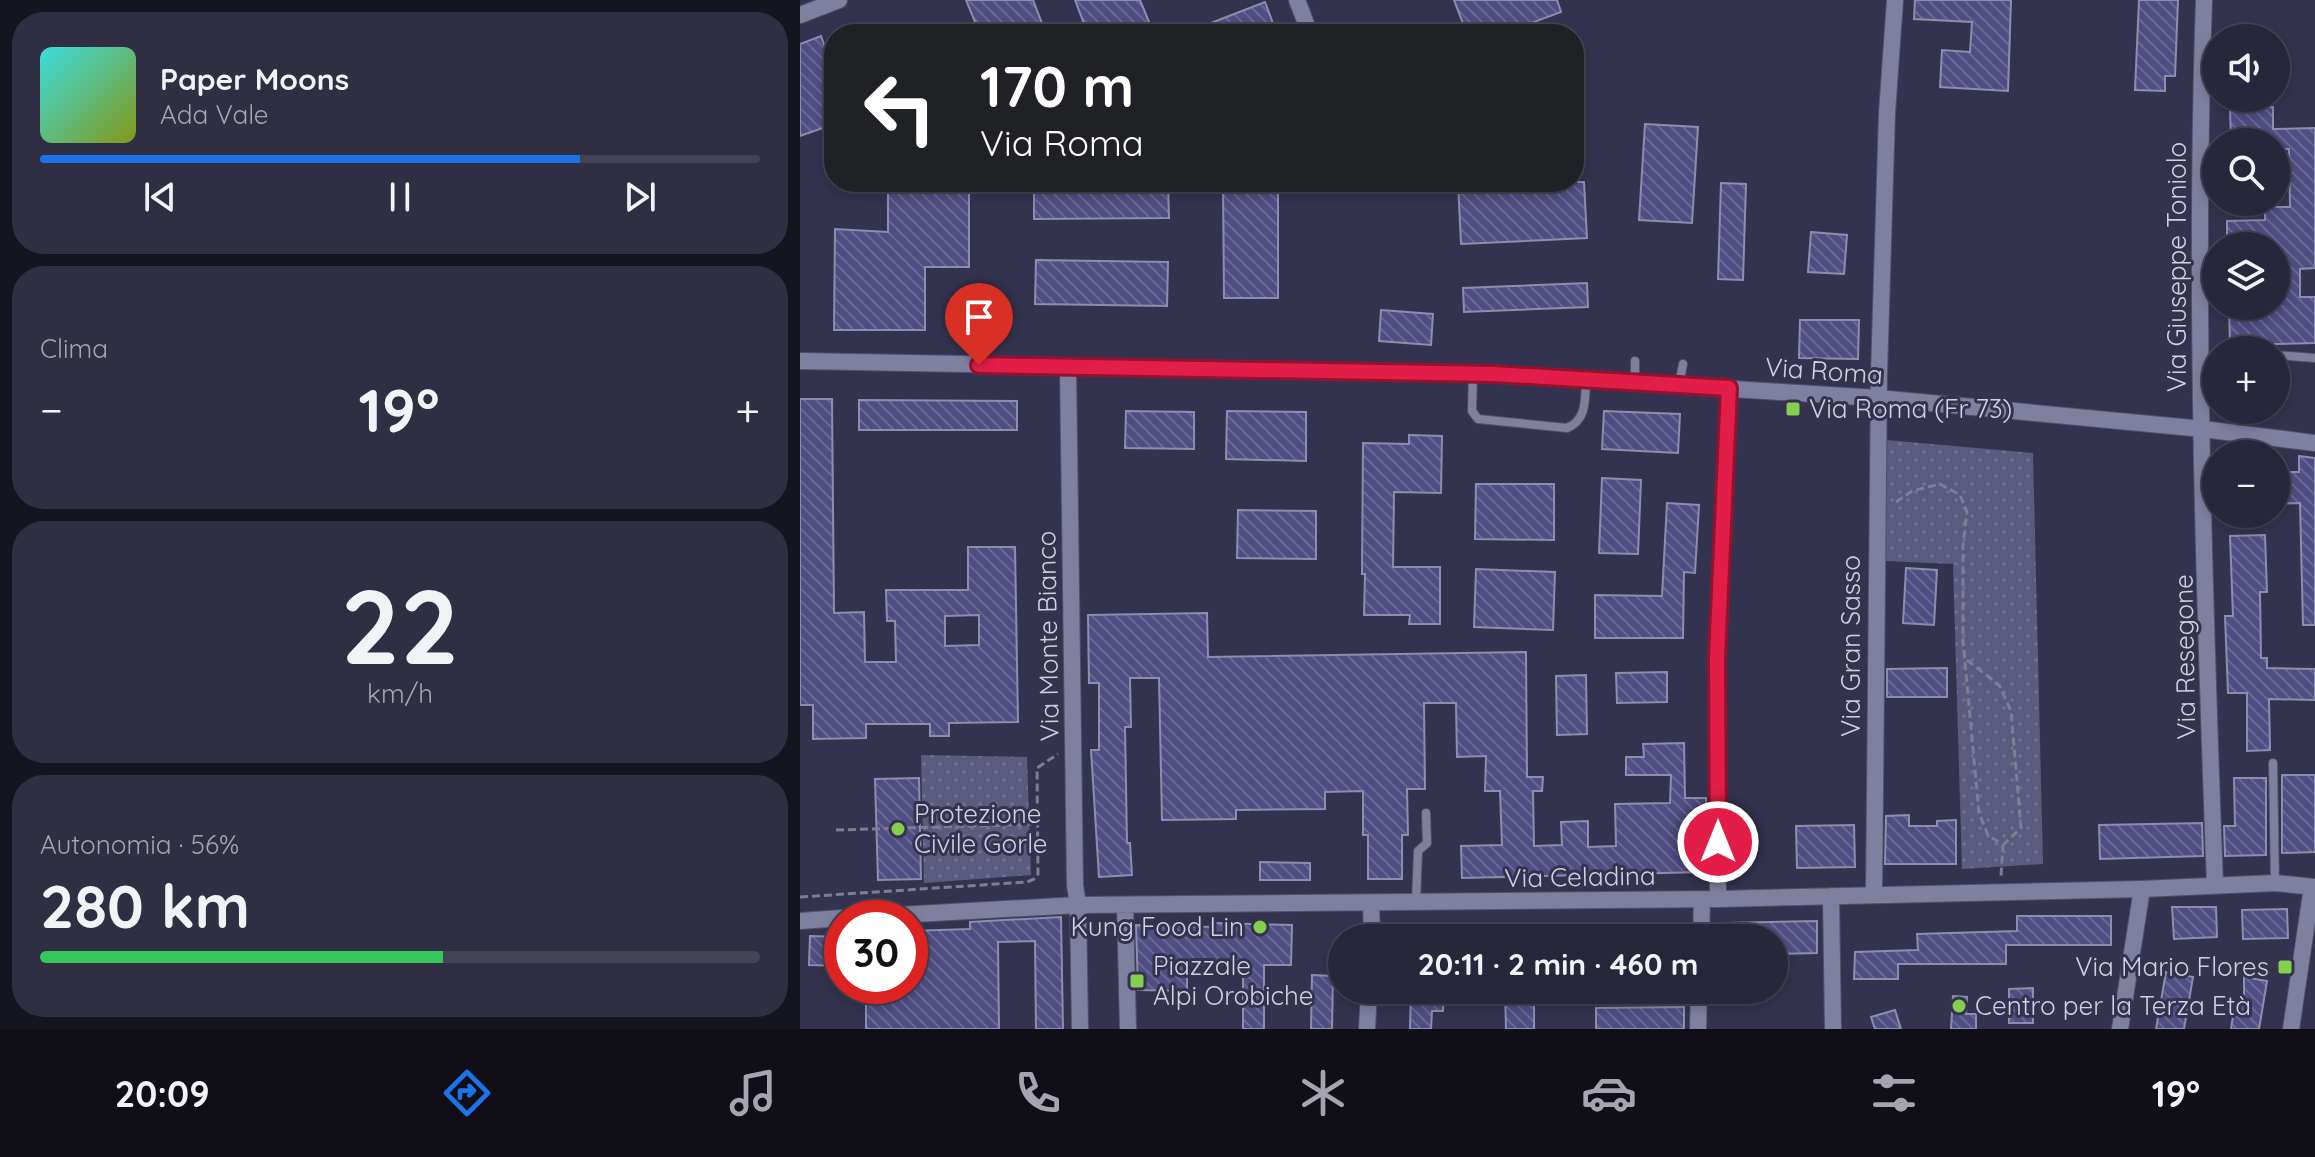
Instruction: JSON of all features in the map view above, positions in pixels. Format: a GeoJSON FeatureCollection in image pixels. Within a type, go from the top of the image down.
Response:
{"type":"FeatureCollection","features":[{"type":"Feature","properties":{"kind":"street"},"geometry":{"type":"LineString","coordinates":[[800,15],[839,0]]}},
{"type":"Feature","properties":{"kind":"street"},"geometry":{"type":"LineString","coordinates":[[1297,0],[1306,24]]}},
{"type":"Feature","properties":{"kind":"street","name":"Via Gran Sasso"},"geometry":{"type":"LineString","coordinates":[[1874,895],[1878,398],[1887,113],[1895,0]]}},
{"type":"Feature","properties":{"kind":"street","name":"Via Giuseppe Toniolo"},"geometry":{"type":"LineString","coordinates":[[2204,0],[2201,104],[2208,336]]}},
{"type":"Feature","properties":{"kind":"street","name":"Via Roma"},"geometry":{"type":"LineString","coordinates":[[800,361],[1473,374],[1635,382],[1878,398],[2203,429],[2315,443]]}},
{"type":"Feature","properties":{"kind":"street","name":"Via Monte Bianco"},"geometry":{"type":"LineString","coordinates":[[1068,367],[1080,1029]]}},
{"type":"Feature","properties":{"kind":"street"},"geometry":{"type":"LineString","coordinates":[[1704,924],[1710,899],[1729,388]]}},
{"type":"Feature","properties":{"kind":"street","name":"Via Giuseppe Toniolo"},"geometry":{"type":"LineString","coordinates":[[2203,424],[2203,429]]}},
{"type":"Feature","properties":{"kind":"street","name":"Via Resegone"},"geometry":{"type":"LineString","coordinates":[[2203,429],[2215,885]]}},
{"type":"Feature","properties":{"kind":"street","name":"Via Celadina"},"geometry":{"type":"LineString","coordinates":[[928,913],[1078,905],[1710,899],[2275,883],[2314,887]]}},
{"type":"Feature","properties":{"kind":"street"},"geometry":{"type":"LineString","coordinates":[[2291,1029],[2314,887]]}},
{"type":"Feature","properties":{"kind":"street"},"geometry":{"type":"LineString","coordinates":[[2120,1029],[2142,889]]}},
{"type":"Feature","properties":{"kind":"street"},"geometry":{"type":"LineString","coordinates":[[1831,896],[1833,1029]]}},
{"type":"Feature","properties":{"kind":"street"},"geometry":{"type":"LineString","coordinates":[[1371,903],[1372,924]]}},
{"type":"Feature","properties":{"kind":"street"},"geometry":{"type":"LineString","coordinates":[[1125,906],[1128,1029]]}},
{"type":"Feature","properties":{"kind":"street","name":"Via Celadina"},"geometry":{"type":"LineString","coordinates":[[800,921],[824,919]]}},
{"type":"Feature","properties":{"kind":"street"},"geometry":{"type":"LineString","coordinates":[[1367,1029],[1368,1004]]}},
{"type":"Feature","properties":{"kind":"street"},"geometry":{"type":"LineString","coordinates":[[1698,1029],[1699,1004]]}},
{"type":"Feature","properties":{"kind":"lane"},"geometry":{"type":"LineString","coordinates":[[2290,356],[2315,358]]}},
{"type":"Feature","properties":{"kind":"lane"},"geometry":{"type":"LineString","coordinates":[[1635,361],[1635,382]]}},
{"type":"Feature","properties":{"kind":"lane"},"geometry":{"type":"LineString","coordinates":[[1679,385],[1683,364]]}},
{"type":"Feature","properties":{"kind":"lane"},"geometry":{"type":"LineString","coordinates":[[1473,374],[1472,411],[1478,419],[1567,428],[1576,424],[1582,415],[1586,380]]}},
{"type":"Feature","properties":{"kind":"lane"},"geometry":{"type":"LineString","coordinates":[[2273,763],[2275,883]]}},
{"type":"Feature","properties":{"kind":"lane"},"geometry":{"type":"LineString","coordinates":[[1416,902],[1418,851],[1427,843],[1426,813]]}},
{"type":"Feature","properties":{"kind":"path"},"geometry":{"type":"LineString","coordinates":[[1876,515],[1912,491],[1940,484],[1960,495],[1967,512],[1963,545],[1963,641],[1979,813],[1988,835],[2003,845]]}},
{"type":"Feature","properties":{"kind":"path"},"geometry":{"type":"LineString","coordinates":[[1966,660],[1999,685],[2011,711],[2021,828],[2003,845],[2000,892]]}},
{"type":"Feature","properties":{"kind":"path"},"geometry":{"type":"LineString","coordinates":[[800,897],[1027,882],[1034,879],[1038,874],[1037,768],[1074,742]]}},
{"type":"Feature","properties":{"kind":"path"},"geometry":{"type":"LineString","coordinates":[[836,830],[1039,824]]}},
{"type":"Feature","properties":{"kind":"shaded area"},"geometry":{"type":"Polygon","coordinates":[[[1886,440],[2033,453],[2043,864],[1962,869],[1953,564],[1884,561],[1886,440]]]}},
{"type":"Feature","properties":{"kind":"shaded area"},"geometry":{"type":"Polygon","coordinates":[[[921,755],[1027,757],[1031,875],[924,883],[921,755]]]}},
{"type":"Feature","properties":{"kind":"building"},"geometry":{"type":"Polygon","coordinates":[[[966,0],[1033,0],[1042,24],[976,24],[966,0]]]}},
{"type":"Feature","properties":{"kind":"building"},"geometry":{"type":"Polygon","coordinates":[[[1075,0],[1140,0],[1150,24],[1084,24],[1075,0]]]}},
{"type":"Feature","properties":{"kind":"building"},"geometry":{"type":"Polygon","coordinates":[[[1454,0],[1557,0],[1561,12],[1529,24],[1463,24],[1454,0]]]}},
{"type":"Feature","properties":{"kind":"building"},"geometry":{"type":"Polygon","coordinates":[[[1915,0],[2011,0],[2008,91],[1940,87],[1942,50],[1970,52],[1972,22],[1914,19],[1915,0]]]}},
{"type":"Feature","properties":{"kind":"building"},"geometry":{"type":"Polygon","coordinates":[[[2139,0],[2178,0],[2175,76],[2165,76],[2165,91],[2135,90],[2139,0]]]}},
{"type":"Feature","properties":{"kind":"building"},"geometry":{"type":"Polygon","coordinates":[[[1265,2],[1273,24],[1208,24],[1265,2]]]}},
{"type":"Feature","properties":{"kind":"building"},"geometry":{"type":"Polygon","coordinates":[[[821,36],[824,44],[824,128],[800,136],[800,44],[821,36]]]}},
{"type":"Feature","properties":{"kind":"building"},"geometry":{"type":"Polygon","coordinates":[[[2230,112],[2273,112],[2273,128],[2231,128],[2230,112]]]}},
{"type":"Feature","properties":{"kind":"building"},"geometry":{"type":"Polygon","coordinates":[[[1645,124],[1698,127],[1692,223],[1639,220],[1645,124]]]}},
{"type":"Feature","properties":{"kind":"building"},"geometry":{"type":"Polygon","coordinates":[[[2315,128],[2315,268],[2300,269],[2300,297],[2315,297],[2315,343],[2290,344],[2290,336],[2230,336],[2229,320],[2290,320],[2290,232],[2227,232],[2227,221],[2265,220],[2265,216],[2290,216],[2290,129],[2315,128]]]}},
{"type":"Feature","properties":{"kind":"building"},"geometry":{"type":"Polygon","coordinates":[[[1584,182],[1587,238],[1461,244],[1458,192],[1584,192],[1584,182]]]}},
{"type":"Feature","properties":{"kind":"building"},"geometry":{"type":"Polygon","coordinates":[[[1721,183],[1746,184],[1743,280],[1718,279],[1721,183]]]}},
{"type":"Feature","properties":{"kind":"building"},"geometry":{"type":"Polygon","coordinates":[[[888,192],[969,192],[969,267],[925,267],[925,330],[834,330],[835,229],[888,232],[888,192]]]}},
{"type":"Feature","properties":{"kind":"building"},"geometry":{"type":"Polygon","coordinates":[[[1034,192],[1168,192],[1169,218],[1034,219],[1034,192]]]}},
{"type":"Feature","properties":{"kind":"building"},"geometry":{"type":"Polygon","coordinates":[[[1223,192],[1278,192],[1278,298],[1224,298],[1223,192]]]}},
{"type":"Feature","properties":{"kind":"building"},"geometry":{"type":"Polygon","coordinates":[[[1811,232],[1847,235],[1844,274],[1808,272],[1811,232]]]}},
{"type":"Feature","properties":{"kind":"building"},"geometry":{"type":"Polygon","coordinates":[[[1036,260],[1168,262],[1167,306],[1035,304],[1036,260]]]}},
{"type":"Feature","properties":{"kind":"building"},"geometry":{"type":"Polygon","coordinates":[[[1587,283],[1588,307],[1464,312],[1463,288],[1587,283]]]}},
{"type":"Feature","properties":{"kind":"building"},"geometry":{"type":"Polygon","coordinates":[[[1381,310],[1433,314],[1431,345],[1379,341],[1381,310]]]}},
{"type":"Feature","properties":{"kind":"building"},"geometry":{"type":"Polygon","coordinates":[[[1800,320],[1859,320],[1858,359],[1799,358],[1800,320]]]}},
{"type":"Feature","properties":{"kind":"building"},"geometry":{"type":"Polygon","coordinates":[[[800,399],[832,399],[834,613],[864,612],[865,662],[896,662],[895,621],[887,621],[886,590],[968,590],[968,547],[1015,547],[1018,722],[949,723],[949,736],[930,736],[930,724],[866,724],[866,738],[813,739],[813,705],[800,705],[800,399]],[[979,615],[945,616],[945,646],[979,645],[979,615]]]}},
{"type":"Feature","properties":{"kind":"building"},"geometry":{"type":"Polygon","coordinates":[[[859,400],[1017,401],[1017,430],[859,430],[859,400]]]}},
{"type":"Feature","properties":{"kind":"building"},"geometry":{"type":"Polygon","coordinates":[[[1126,411],[1194,412],[1194,449],[1125,448],[1126,411]]]}},
{"type":"Feature","properties":{"kind":"building"},"geometry":{"type":"Polygon","coordinates":[[[1227,411],[1306,412],[1306,461],[1226,459],[1227,411]]]}},
{"type":"Feature","properties":{"kind":"building"},"geometry":{"type":"Polygon","coordinates":[[[1604,411],[1680,414],[1678,453],[1602,449],[1604,411]]]}},
{"type":"Feature","properties":{"kind":"building"},"geometry":{"type":"Polygon","coordinates":[[[1409,435],[1442,436],[1441,493],[1394,492],[1393,567],[1440,567],[1440,624],[1409,624],[1410,615],[1364,615],[1363,443],[1409,444],[1409,435]]]}},
{"type":"Feature","properties":{"kind":"building"},"geometry":{"type":"Polygon","coordinates":[[[2299,456],[2315,458],[2315,625],[2303,625],[2300,503],[2290,503],[2290,472],[2299,472],[2299,456]]]}},
{"type":"Feature","properties":{"kind":"building"},"geometry":{"type":"Polygon","coordinates":[[[1602,478],[1641,480],[1638,554],[1599,553],[1602,478]]]}},
{"type":"Feature","properties":{"kind":"building"},"geometry":{"type":"Polygon","coordinates":[[[1476,484],[1554,484],[1554,540],[1475,539],[1476,484]]]}},
{"type":"Feature","properties":{"kind":"building"},"geometry":{"type":"Polygon","coordinates":[[[1667,503],[1699,505],[1695,573],[1684,572],[1683,638],[1595,638],[1595,595],[1662,596],[1667,503]]]}},
{"type":"Feature","properties":{"kind":"building"},"geometry":{"type":"Polygon","coordinates":[[[1238,510],[1316,511],[1316,559],[1237,558],[1238,510]]]}},
{"type":"Feature","properties":{"kind":"building"},"geometry":{"type":"Polygon","coordinates":[[[2265,535],[2267,592],[2260,592],[2261,658],[2267,658],[2267,668],[2315,669],[2315,700],[2269,699],[2270,750],[2247,751],[2247,693],[2228,693],[2225,616],[2233,616],[2230,536],[2265,535]]]}},
{"type":"Feature","properties":{"kind":"building"},"geometry":{"type":"Polygon","coordinates":[[[1906,568],[1937,570],[1934,625],[1903,623],[1906,568]]]}},
{"type":"Feature","properties":{"kind":"building"},"geometry":{"type":"Polygon","coordinates":[[[1476,569],[1555,572],[1553,630],[1474,627],[1476,569]]]}},
{"type":"Feature","properties":{"kind":"building"},"geometry":{"type":"Polygon","coordinates":[[[1207,613],[1208,657],[1526,652],[1527,777],[1543,777],[1542,791],[1533,791],[1534,846],[1562,845],[1561,822],[1588,821],[1588,847],[1616,846],[1615,804],[1670,803],[1671,775],[1626,775],[1626,757],[1644,757],[1643,744],[1684,743],[1685,798],[1706,798],[1706,823],[1701,823],[1702,872],[1462,878],[1461,846],[1502,845],[1500,791],[1485,791],[1486,756],[1457,757],[1456,703],[1424,703],[1425,789],[1407,789],[1408,835],[1402,835],[1402,879],[1368,879],[1368,835],[1363,835],[1363,791],[1325,792],[1325,809],[1236,810],[1236,819],[1162,820],[1159,678],[1130,678],[1131,727],[1125,727],[1127,843],[1130,843],[1132,875],[1099,877],[1091,750],[1099,750],[1099,683],[1089,683],[1088,615],[1207,613]]]}},
{"type":"Feature","properties":{"kind":"building"},"geometry":{"type":"Polygon","coordinates":[[[1947,668],[1947,697],[1887,697],[1887,669],[1947,668]]]}},
{"type":"Feature","properties":{"kind":"building"},"geometry":{"type":"Polygon","coordinates":[[[1667,672],[1667,702],[1617,703],[1616,673],[1667,672]]]}},
{"type":"Feature","properties":{"kind":"building"},"geometry":{"type":"Polygon","coordinates":[[[1586,675],[1587,734],[1557,735],[1556,676],[1586,675]]]}},
{"type":"Feature","properties":{"kind":"building"},"geometry":{"type":"Polygon","coordinates":[[[2282,775],[2315,775],[2315,852],[2282,853],[2282,775]]]}},
{"type":"Feature","properties":{"kind":"building","name":"Protezione Civile Gorle"},"geometry":{"type":"Polygon","coordinates":[[[919,778],[921,879],[878,880],[875,779],[919,778]]]}},
{"type":"Feature","properties":{"kind":"building"},"geometry":{"type":"Polygon","coordinates":[[[2234,778],[2266,778],[2266,855],[2225,856],[2224,826],[2235,826],[2234,778]]]}},
{"type":"Feature","properties":{"kind":"building"},"geometry":{"type":"Polygon","coordinates":[[[1909,815],[1909,826],[1937,826],[1937,821],[1956,820],[1956,864],[1885,864],[1886,816],[1909,815]]]}},
{"type":"Feature","properties":{"kind":"building"},"geometry":{"type":"Polygon","coordinates":[[[2202,823],[2203,856],[2100,859],[2099,825],[2202,823]]]}},
{"type":"Feature","properties":{"kind":"building"},"geometry":{"type":"Polygon","coordinates":[[[1854,825],[1855,867],[1797,868],[1796,826],[1854,825]]]}},
{"type":"Feature","properties":{"kind":"building"},"geometry":{"type":"Polygon","coordinates":[[[1260,862],[1310,863],[1310,880],[1260,880],[1260,862]]]}},
{"type":"Feature","properties":{"kind":"building"},"geometry":{"type":"Polygon","coordinates":[[[2172,907],[2216,907],[2217,937],[2174,939],[2172,907]]]}},
{"type":"Feature","properties":{"kind":"building"},"geometry":{"type":"Polygon","coordinates":[[[2287,909],[2288,938],[2243,939],[2242,910],[2287,909]]]}},
{"type":"Feature","properties":{"kind":"building"},"geometry":{"type":"Polygon","coordinates":[[[2017,916],[2111,916],[2111,945],[2006,945],[2006,964],[1898,964],[1898,979],[1854,979],[1855,952],[1918,950],[1917,934],[2017,931],[2017,916]]]}},
{"type":"Feature","properties":{"kind":"building"},"geometry":{"type":"Polygon","coordinates":[[[1061,917],[1063,1029],[1036,1029],[1035,941],[998,942],[999,1029],[866,1029],[866,1004],[928,1004],[928,930],[970,929],[970,922],[1061,917]]]}},
{"type":"Feature","properties":{"kind":"building"},"geometry":{"type":"Polygon","coordinates":[[[1817,921],[1817,953],[1788,954],[1788,924],[1727,923],[1817,921]]]}},
{"type":"Feature","properties":{"kind":"building"},"geometry":{"type":"Polygon","coordinates":[[[1213,923],[1292,925],[1291,965],[1264,965],[1264,1029],[1243,1029],[1243,965],[1187,964],[1187,991],[1138,990],[1136,925],[1213,927],[1213,923]]]}},
{"type":"Feature","properties":{"kind":"building"},"geometry":{"type":"Polygon","coordinates":[[[810,936],[824,936],[824,965],[809,965],[810,936]]]}},
{"type":"Feature","properties":{"kind":"building"},"geometry":{"type":"Polygon","coordinates":[[[2166,972],[2193,977],[2184,1029],[2156,1029],[2166,972]]]}},
{"type":"Feature","properties":{"kind":"building"},"geometry":{"type":"Polygon","coordinates":[[[1312,975],[1328,976],[1332,1029],[1311,1029],[1312,975]]]}},
{"type":"Feature","properties":{"kind":"building"},"geometry":{"type":"Polygon","coordinates":[[[2244,977],[2267,981],[2259,1029],[2231,1029],[2235,1003],[2244,1003],[2244,977]]]}},
{"type":"Feature","properties":{"kind":"building"},"geometry":{"type":"Polygon","coordinates":[[[2033,988],[2033,1023],[2009,1023],[2009,989],[2033,988]]]}},
{"type":"Feature","properties":{"kind":"building","name":"Centro per la Terza Età"},"geometry":{"type":"Polygon","coordinates":[[[1953,996],[1967,997],[1966,1014],[1976,1014],[1976,1029],[1951,1029],[1953,996]]]}},
{"type":"Feature","properties":{"kind":"building"},"geometry":{"type":"Polygon","coordinates":[[[1411,1004],[1443,1004],[1443,1011],[1432,1011],[1431,1029],[1410,1029],[1411,1004]]]}},
{"type":"Feature","properties":{"kind":"building"},"geometry":{"type":"Polygon","coordinates":[[[1505,1004],[1534,1004],[1534,1029],[1506,1029],[1505,1004]]]}},
{"type":"Feature","properties":{"kind":"building"},"geometry":{"type":"Polygon","coordinates":[[[1684,1007],[1684,1029],[1596,1029],[1596,1008],[1684,1007]]]}},
{"type":"Feature","properties":{"kind":"building"},"geometry":{"type":"Polygon","coordinates":[[[1895,1010],[1901,1029],[1875,1029],[1871,1017],[1895,1010]]]}},
{"type":"Feature","properties":{"kind":"place","name":"Via Roma (Fr 73)"},"geometry":{"type":"Point","coordinates":[1793,409]}},
{"type":"Feature","properties":{"kind":"place","name":"Protezione Civile Gorle"},"geometry":{"type":"Point","coordinates":[898,829]}},
{"type":"Feature","properties":{"kind":"place","name":"Kung Food Lin"},"geometry":{"type":"Point","coordinates":[1260,927]}},
{"type":"Feature","properties":{"kind":"place","name":"Via Mario Flores"},"geometry":{"type":"Point","coordinates":[2285,967]}},
{"type":"Feature","properties":{"kind":"place","name":"Piazzale Alpi Orobiche"},"geometry":{"type":"Point","coordinates":[1137,981]}},
{"type":"Feature","properties":{"kind":"place","name":"Centro per la Terza Età"},"geometry":{"type":"Point","coordinates":[1959,1006]}},
{"type":"Feature","properties":{"kind":"route"},"geometry":{"type":"LineString","coordinates":[[979,365],[1493,374],[1729,388],[1717,658],[1718,842]]}}]}
